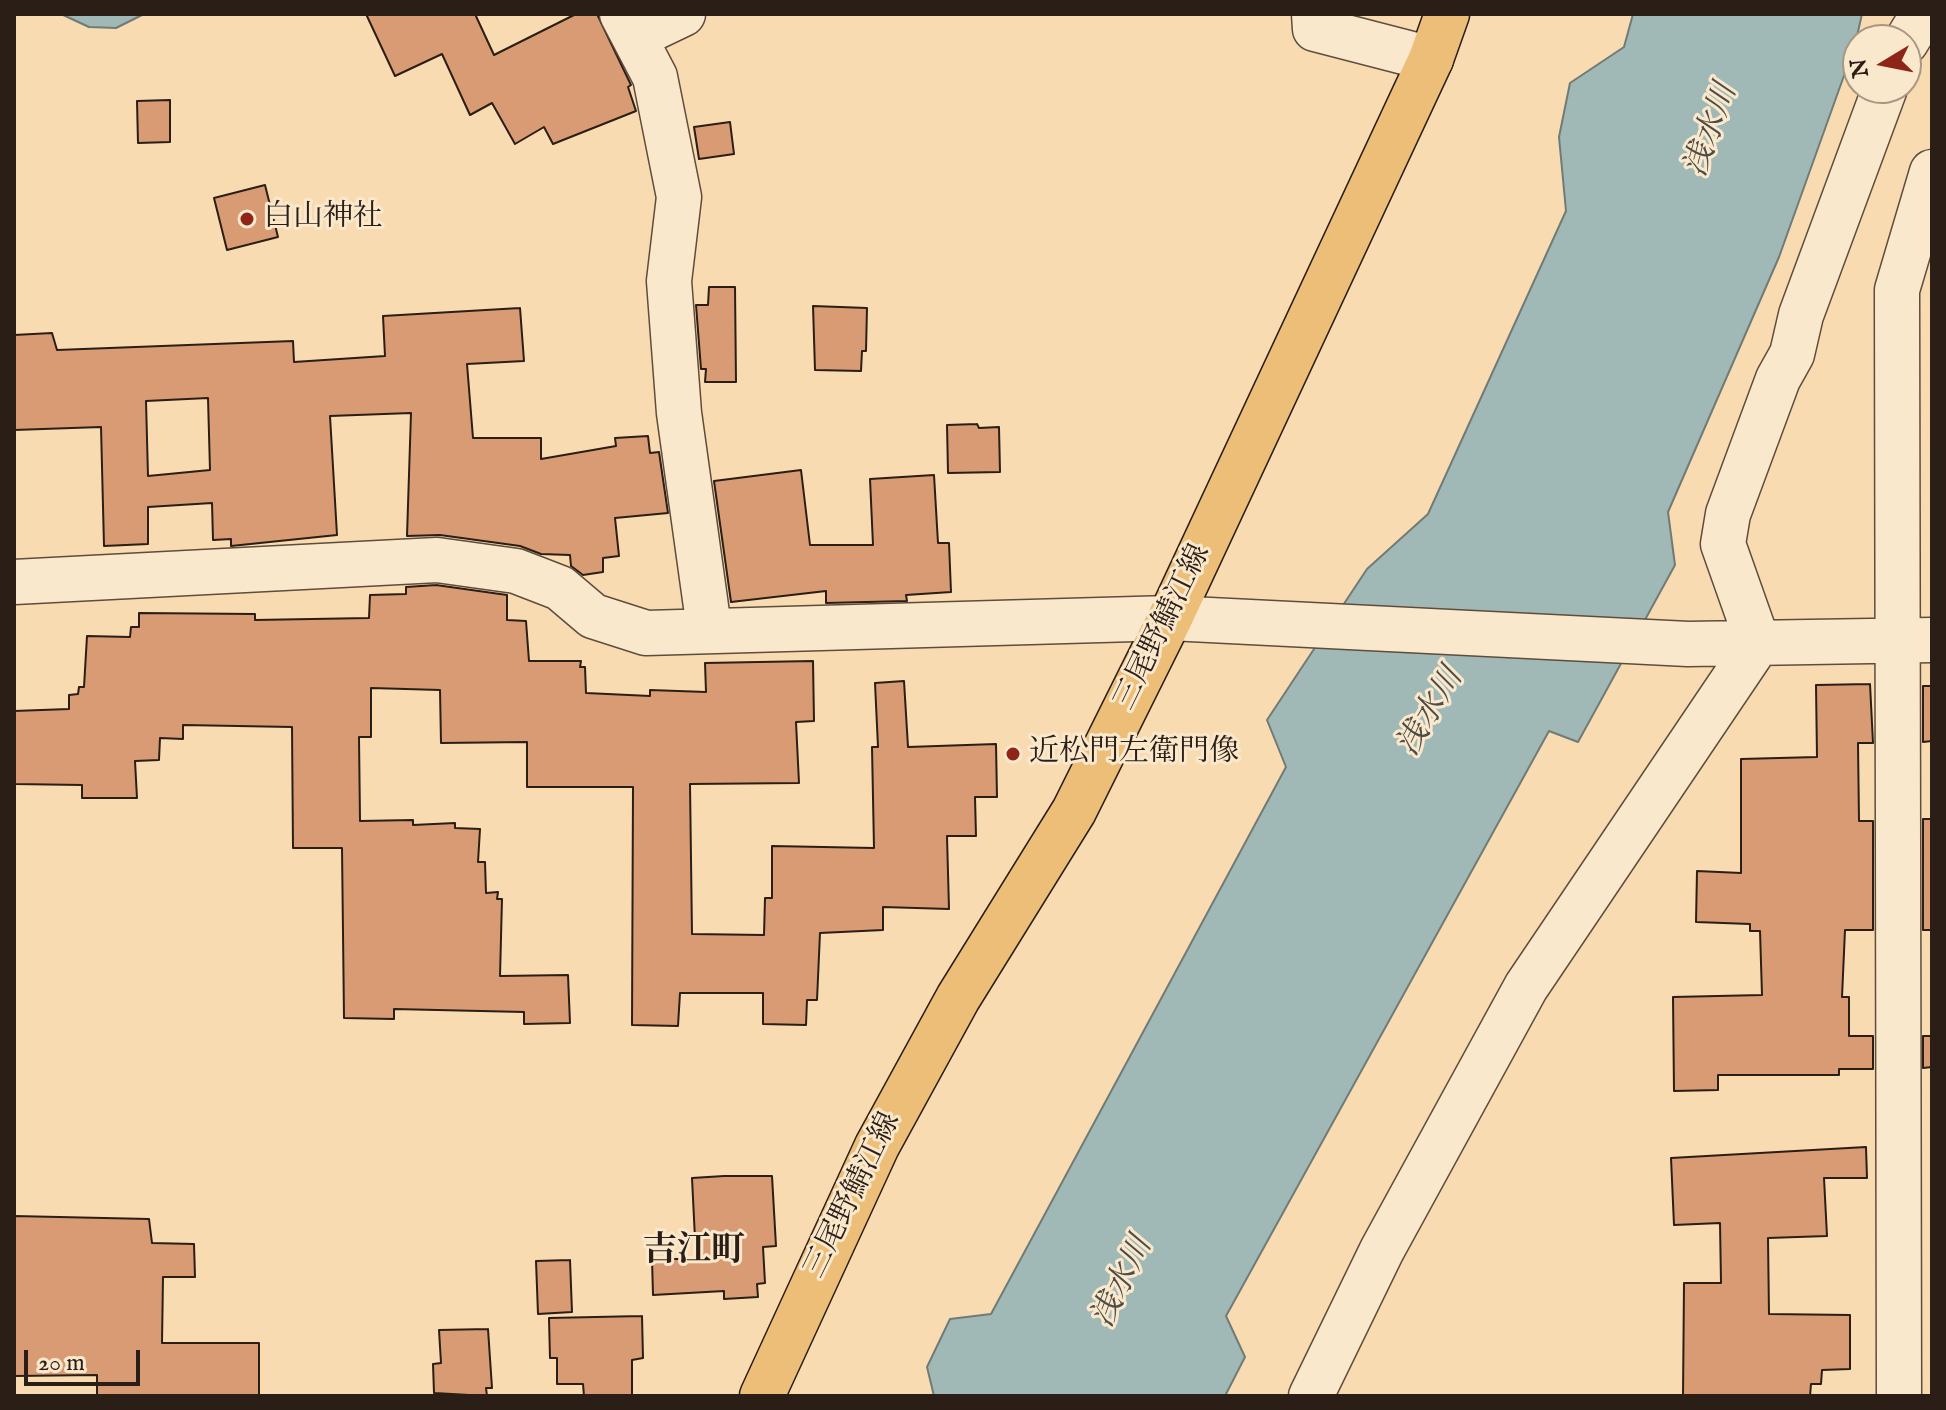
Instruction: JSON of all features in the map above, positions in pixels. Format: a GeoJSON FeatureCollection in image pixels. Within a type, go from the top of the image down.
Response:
{"type":"FeatureCollection","features":[{"type":"Feature","properties":{"kind":"main road","name":"三尾野鯖江線"},"geometry":{"type":"LineString","coordinates":[[762,1396],[877,1146],[958,998],[1191,619],[1431,59],[1447,14]]}},
{"type":"Feature","properties":{"kind":"street"},"geometry":{"type":"LineString","coordinates":[[683,14],[629,25],[655,77],[679,197],[669,281],[672,325],[679,413],[709,628]]}},
{"type":"Feature","properties":{"kind":"street"},"geometry":{"type":"LineString","coordinates":[[1314,14],[1315,29],[1431,59]]}},
{"type":"Feature","properties":{"kind":"street"},"geometry":{"type":"LineString","coordinates":[[1758,643],[1723,544],[1728,514],[1778,379],[1792,354],[1801,315],[1879,104]]}},
{"type":"Feature","properties":{"kind":"street"},"geometry":{"type":"LineString","coordinates":[[1899,1396],[1916,639],[1914,320],[1897,290],[1932,172]]}},
{"type":"Feature","properties":{"kind":"street"},"geometry":{"type":"LineString","coordinates":[[14,582],[437,560],[516,571],[560,588],[593,616],[646,633],[709,628],[1191,619],[1688,644],[1916,639]]}},
{"type":"Feature","properties":{"kind":"street"},"geometry":{"type":"LineString","coordinates":[[1311,1396],[1382,1250],[1526,987],[1758,643]]}},
{"type":"Feature","properties":{"kind":"water"},"geometry":{"type":"Polygon","coordinates":[[[61,14],[144,14],[116,28],[89,27],[61,14]]]}},
{"type":"Feature","properties":{"kind":"water","name":"浅水川"},"geometry":{"type":"Polygon","coordinates":[[[1633,14],[1862,14],[1860,24],[1842,24],[1842,81],[1779,257],[1668,512],[1675,565],[1578,742],[1549,731],[1226,1316],[1245,1357],[1225,1396],[934,1396],[927,1367],[950,1319],[991,1314],[1286,767],[1267,720],[1367,569],[1428,514],[1566,211],[1559,137],[1570,83],[1624,47],[1633,14]]]}},
{"type":"Feature","properties":{"kind":"building"},"geometry":{"type":"Polygon","coordinates":[[[366,14],[475,14],[494,55],[576,14],[597,14],[631,85],[628,87],[636,111],[553,144],[544,127],[515,144],[492,103],[470,115],[442,54],[395,76],[366,14]]]}},
{"type":"Feature","properties":{"kind":"building"},"geometry":{"type":"Polygon","coordinates":[[[170,100],[170,142],[138,143],[137,101],[170,100]]]}},
{"type":"Feature","properties":{"kind":"building"},"geometry":{"type":"Polygon","coordinates":[[[730,122],[734,154],[699,159],[694,127],[730,122]]]}},
{"type":"Feature","properties":{"kind":"building"},"geometry":{"type":"Polygon","coordinates":[[[265,185],[278,237],[227,250],[214,198],[265,185]]]}},
{"type":"Feature","properties":{"kind":"building"},"geometry":{"type":"Polygon","coordinates":[[[709,287],[735,287],[736,382],[705,382],[706,369],[701,369],[696,305],[708,305],[709,287]]]}},
{"type":"Feature","properties":{"kind":"building"},"geometry":{"type":"Polygon","coordinates":[[[813,306],[867,308],[866,351],[862,351],[861,371],[815,370],[813,306]]]}},
{"type":"Feature","properties":{"kind":"building"},"geometry":{"type":"Polygon","coordinates":[[[520,308],[524,361],[467,364],[473,438],[541,438],[541,459],[616,446],[615,438],[648,436],[650,453],[659,452],[668,513],[615,518],[619,556],[603,558],[603,572],[583,575],[571,566],[570,555],[541,554],[520,546],[440,535],[407,536],[411,413],[330,416],[337,535],[231,546],[231,539],[213,540],[212,503],[148,507],[148,544],[104,546],[101,427],[14,430],[14,335],[52,333],[57,350],[293,341],[294,362],[385,356],[383,316],[520,308]],[[208,398],[146,401],[148,476],[210,470],[208,398]]]}},
{"type":"Feature","properties":{"kind":"building"},"geometry":{"type":"Polygon","coordinates":[[[977,424],[979,428],[999,427],[1000,472],[948,473],[947,425],[977,424]]]}},
{"type":"Feature","properties":{"kind":"building"},"geometry":{"type":"Polygon","coordinates":[[[801,470],[810,545],[873,545],[870,479],[934,475],[938,543],[949,543],[951,592],[906,595],[907,601],[826,603],[826,591],[731,602],[714,481],[801,470]]]}},
{"type":"Feature","properties":{"kind":"building"},"geometry":{"type":"Polygon","coordinates":[[[436,585],[507,595],[507,620],[526,621],[529,661],[581,661],[580,667],[585,667],[586,693],[650,696],[650,690],[706,692],[705,663],[813,661],[814,721],[796,722],[799,783],[690,784],[692,934],[764,935],[765,898],[772,898],[772,846],[874,848],[872,747],[878,747],[875,683],[904,681],[908,747],[996,744],[997,797],[975,797],[976,836],[947,836],[949,909],[883,907],[883,930],[820,933],[817,1000],[807,1000],[806,1025],[763,1024],[763,993],[680,993],[678,1026],[632,1025],[633,787],[527,787],[527,742],[441,743],[440,690],[371,688],[371,737],[359,737],[360,821],[413,820],[413,825],[455,823],[455,828],[480,829],[478,862],[485,862],[486,893],[498,892],[497,899],[502,899],[500,976],[568,975],[570,1023],[524,1024],[524,1012],[394,1009],[394,1019],[344,1018],[342,848],[293,848],[292,727],[183,725],[183,739],[160,738],[159,760],[135,761],[137,798],[82,798],[82,785],[14,784],[14,711],[69,709],[69,695],[78,694],[79,687],[84,687],[87,636],[130,637],[131,627],[139,627],[139,613],[255,614],[255,620],[369,618],[370,595],[406,594],[406,587],[436,585]]]}},
{"type":"Feature","properties":{"kind":"building"},"geometry":{"type":"Polygon","coordinates":[[[1870,684],[1873,743],[1858,743],[1859,821],[1873,821],[1873,930],[1845,930],[1842,997],[1849,997],[1849,1036],[1873,1036],[1873,1069],[1839,1069],[1839,1075],[1718,1075],[1718,1090],[1674,1091],[1673,997],[1762,995],[1760,931],[1750,931],[1750,924],[1696,922],[1697,871],[1741,873],[1741,759],[1817,757],[1816,685],[1870,684]]]}},
{"type":"Feature","properties":{"kind":"building"},"geometry":{"type":"Polygon","coordinates":[[[1923,686],[1932,686],[1932,741],[1923,742],[1923,686]]]}},
{"type":"Feature","properties":{"kind":"building"},"geometry":{"type":"Polygon","coordinates":[[[1923,819],[1932,819],[1932,930],[1923,930],[1923,819]]]}},
{"type":"Feature","properties":{"kind":"building"},"geometry":{"type":"Polygon","coordinates":[[[1923,1036],[1932,1036],[1932,1067],[1923,1068],[1923,1036]]]}},
{"type":"Feature","properties":{"kind":"building"},"geometry":{"type":"Polygon","coordinates":[[[1866,1147],[1867,1178],[1824,1178],[1827,1236],[1768,1238],[1769,1314],[1850,1315],[1850,1369],[1822,1370],[1821,1384],[1811,1384],[1810,1396],[1683,1396],[1684,1283],[1721,1283],[1720,1223],[1674,1225],[1671,1158],[1866,1147]]]}},
{"type":"Feature","properties":{"kind":"building"},"geometry":{"type":"Polygon","coordinates":[[[772,1176],[776,1246],[763,1247],[765,1283],[757,1284],[758,1297],[724,1299],[724,1291],[653,1295],[652,1259],[696,1259],[692,1178],[772,1176]]]}},
{"type":"Feature","properties":{"kind":"building"},"geometry":{"type":"Polygon","coordinates":[[[14,1216],[149,1219],[152,1243],[194,1244],[195,1277],[163,1277],[162,1343],[259,1343],[259,1396],[97,1396],[97,1375],[14,1376],[14,1216]]]}},
{"type":"Feature","properties":{"kind":"building"},"geometry":{"type":"Polygon","coordinates":[[[570,1260],[572,1312],[538,1314],[536,1261],[570,1260]]]}},
{"type":"Feature","properties":{"kind":"building"},"geometry":{"type":"Polygon","coordinates":[[[642,1316],[643,1358],[632,1360],[632,1396],[584,1396],[583,1384],[557,1384],[557,1358],[550,1358],[549,1318],[642,1316]]]}},
{"type":"Feature","properties":{"kind":"building"},"geometry":{"type":"Polygon","coordinates":[[[488,1329],[492,1388],[486,1388],[487,1396],[434,1393],[433,1364],[441,1363],[439,1330],[488,1329]]]}},
{"type":"Feature","properties":{"kind":"place","name":"白山神社"},"geometry":{"type":"Point","coordinates":[247,219]}},
{"type":"Feature","properties":{"kind":"place","name":"近松門左衛門像"},"geometry":{"type":"Point","coordinates":[1013,754]}},
{"type":"Feature","properties":{"kind":"district","name":"吉江町"},"geometry":{"type":"Point","coordinates":[694,1253]}}]}
